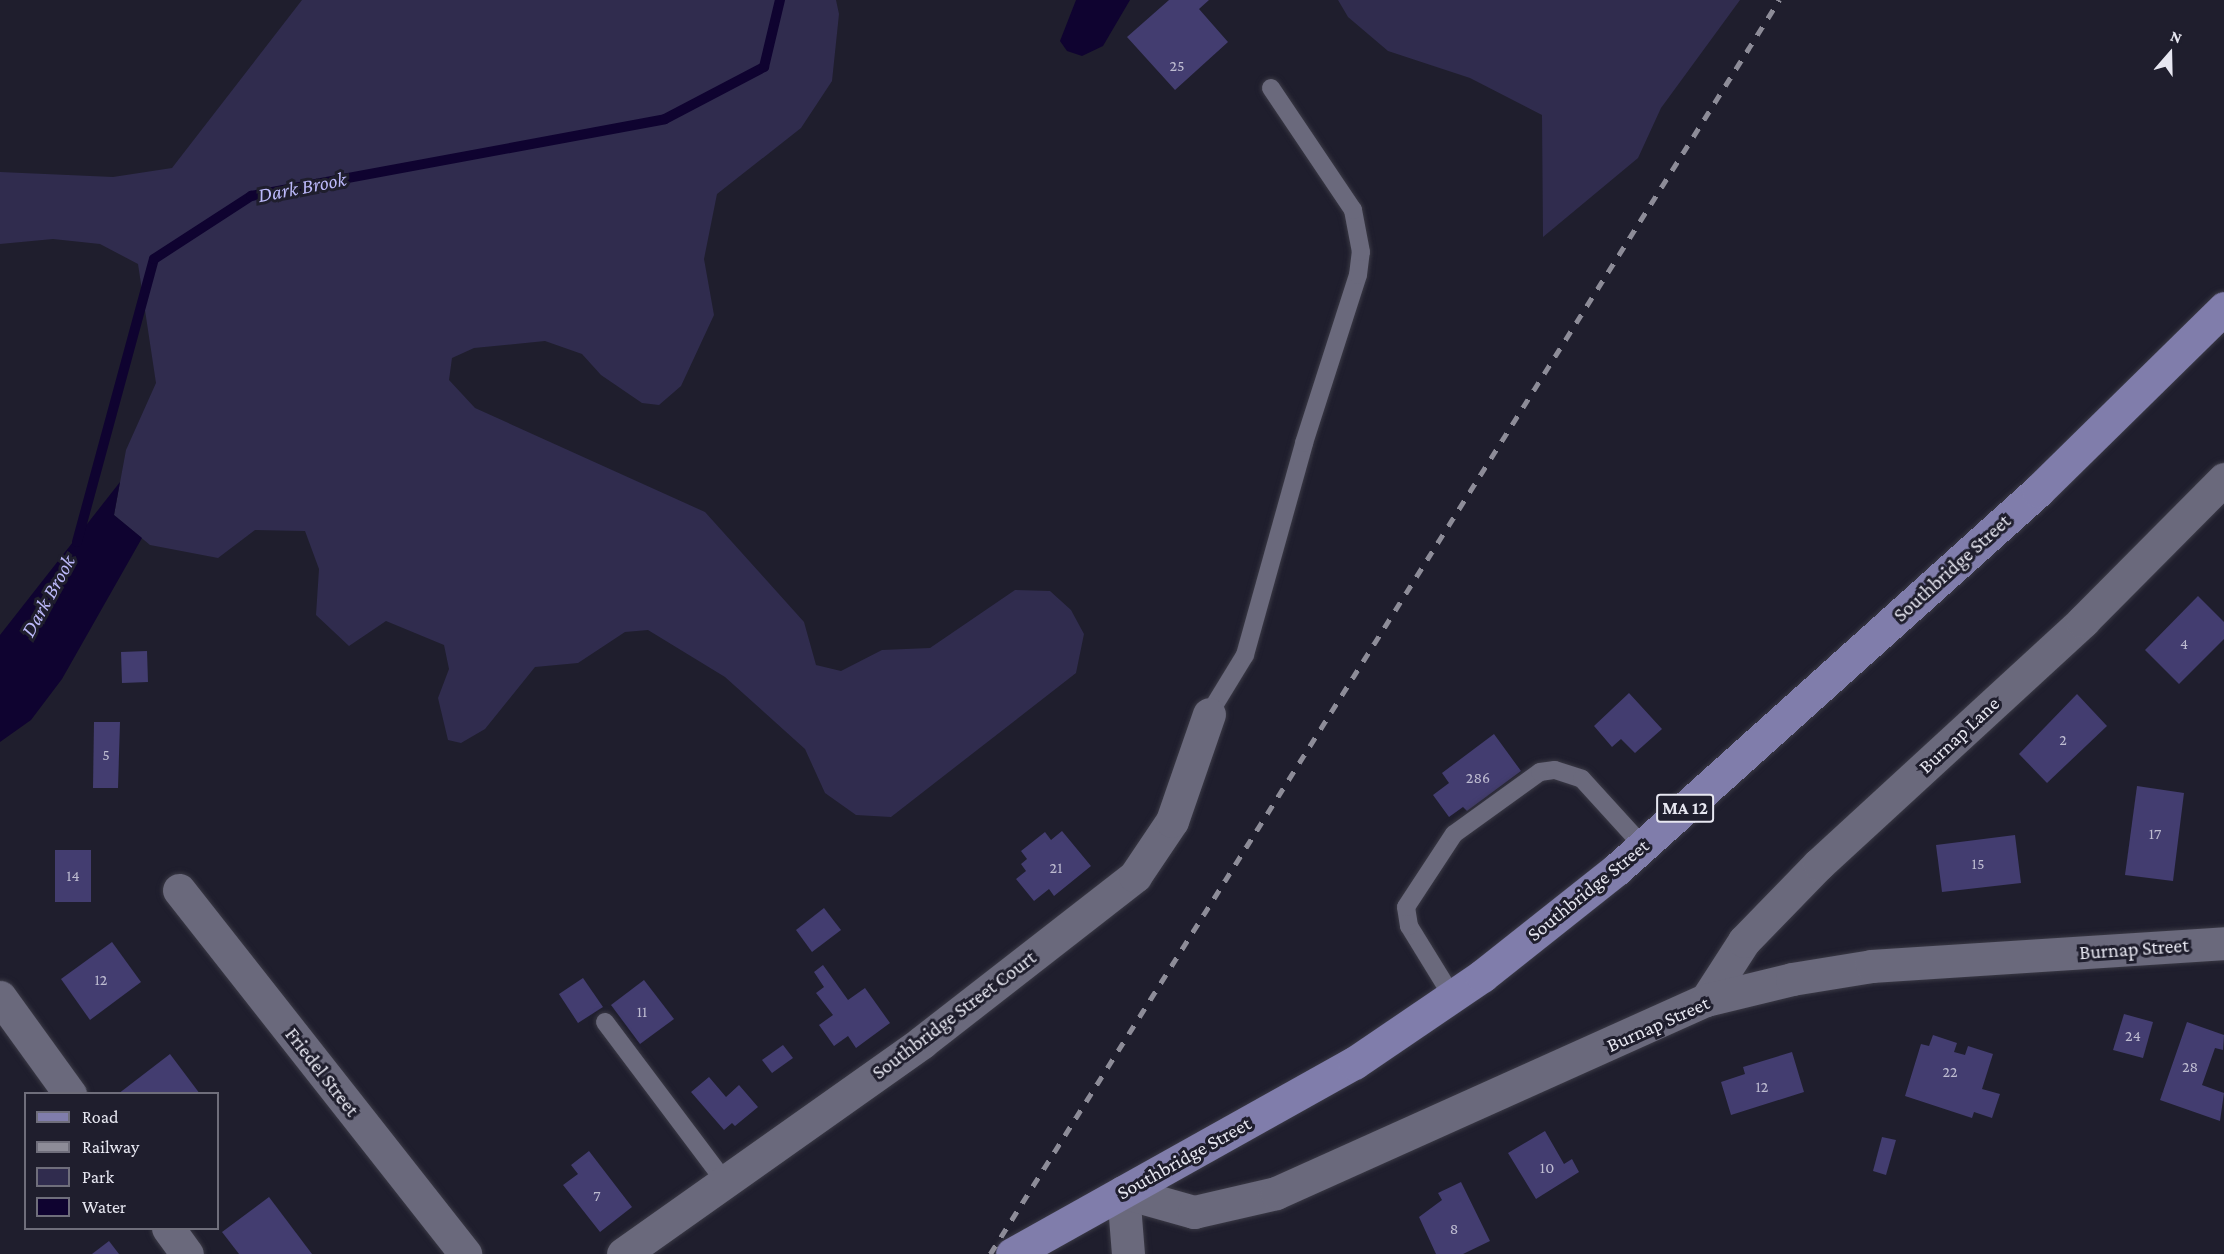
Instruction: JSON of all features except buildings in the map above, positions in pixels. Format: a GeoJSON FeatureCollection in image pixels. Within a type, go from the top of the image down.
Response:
{"type":"FeatureCollection","features":[{"type":"Feature","properties":{"kind":"main road","name":"Southbridge Street"},"geometry":{"type":"LineString","coordinates":[[1012,1254],[1354,1063],[1452,996],[1643,846],[2038,491],[2224,308]]}},
{"type":"Feature","properties":{"kind":"street","name":"Burnap Lane"},"geometry":{"type":"LineString","coordinates":[[1706,1000],[1744,941],[1819,864],[2083,621],[2224,479]]}},
{"type":"Feature","properties":{"kind":"street","name":"Southbridge Street Court"},"geometry":{"type":"LineString","coordinates":[[623,1254],[922,1042],[1135,876],[1172,821],[1209,714]]}},
{"type":"Feature","properties":{"kind":"street","name":"Friedel Street"},"geometry":{"type":"LineString","coordinates":[[179,890],[465,1254]]}},
{"type":"Feature","properties":{"kind":"street","name":"Burnap Street"},"geometry":{"type":"LineString","coordinates":[[1123,1192],[1194,1212],[1276,1193],[1706,1000],[1783,981],[1872,966],[2224,943]]}},
{"type":"Feature","properties":{"kind":"street"},"geometry":{"type":"LineString","coordinates":[[0,997],[69,1092]]}},
{"type":"Feature","properties":{"kind":"street"},"geometry":{"type":"LineString","coordinates":[[1123,1192],[1128,1254]]}},
{"type":"Feature","properties":{"kind":"street"},"geometry":{"type":"LineString","coordinates":[[169,1230],[186,1254]]}},
{"type":"Feature","properties":{"kind":"lane"},"geometry":{"type":"LineString","coordinates":[[1209,714],[1245,655],[1304,443],[1358,275],[1361,252],[1353,210],[1271,88]]}},
{"type":"Feature","properties":{"kind":"lane"},"geometry":{"type":"LineString","coordinates":[[1452,996],[1409,926],[1406,907],[1454,834],[1540,772],[1555,770],[1582,779],[1643,846]]}},
{"type":"Feature","properties":{"kind":"lane"},"geometry":{"type":"LineString","coordinates":[[605,1022],[725,1182]]}},
{"type":"Feature","properties":{"kind":"green space"},"geometry":{"type":"Polygon","coordinates":[[[302,0],[836,0],[839,14],[832,81],[801,128],[717,194],[704,259],[714,315],[681,386],[659,405],[642,403],[601,375],[582,354],[545,341],[474,348],[452,358],[449,380],[475,408],[705,512],[804,622],[816,665],[841,671],[882,650],[930,648],[1015,590],[1050,591],[1071,610],[1084,634],[1076,673],[891,817],[856,815],[825,793],[805,749],[725,677],[648,630],[625,632],[578,663],[535,667],[485,729],[461,743],[448,740],[438,698],[449,669],[444,645],[386,621],[349,646],[316,615],[319,569],[305,531],[255,530],[218,558],[150,545],[114,515],[126,450],[156,383],[138,264],[100,244],[53,239],[0,244],[0,172],[113,177],[172,168],[302,0]]]}},
{"type":"Feature","properties":{"kind":"green space"},"geometry":{"type":"Polygon","coordinates":[[[1338,0],[1740,0],[1661,108],[1638,158],[1543,237],[1542,115],[1470,78],[1388,51],[1348,17],[1338,0]]]}},
{"type":"Feature","properties":{"kind":"water"},"geometry":{"type":"Polygon","coordinates":[[[1076,0],[1130,0],[1103,46],[1082,56],[1067,51],[1060,41],[1076,0]]]}},
{"type":"Feature","properties":{"kind":"water"},"geometry":{"type":"Polygon","coordinates":[[[120,482],[114,515],[142,538],[62,679],[31,720],[0,742],[0,635],[120,482]]]}},
{"type":"Feature","properties":{"kind":"waterway","name":"Dark Brook"},"geometry":{"type":"LineString","coordinates":[[77,542],[154,259],[251,196],[665,119],[764,67],[780,0]]}},
{"type":"Feature","properties":{"kind":"railway"},"geometry":{"type":"LineString","coordinates":[[990,1254],[1779,0]]}}]}
